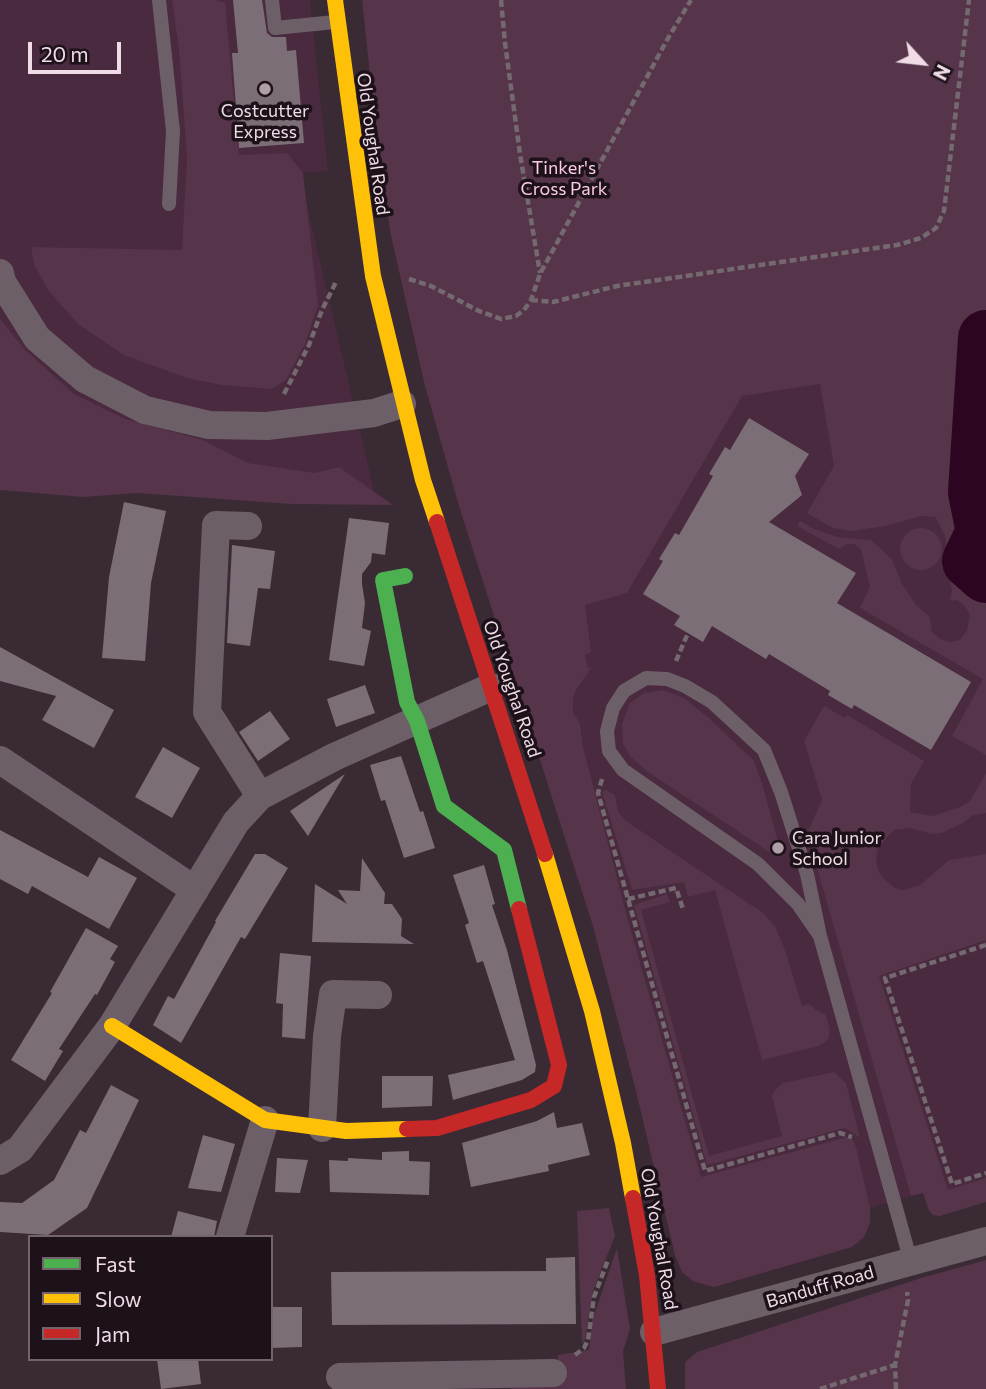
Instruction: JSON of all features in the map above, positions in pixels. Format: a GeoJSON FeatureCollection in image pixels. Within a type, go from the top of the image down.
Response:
{"type":"FeatureCollection","features":[{"type":"Feature","properties":{"kind":"main road","name":"Old Youghal Road"},"geometry":{"type":"LineString","coordinates":[[335,0],[373,275],[402,404],[432,506],[553,877],[592,1011],[623,1143],[647,1275],[658,1389]]}},
{"type":"Feature","properties":{"kind":"main road"},"geometry":{"type":"LineString","coordinates":[[113,1027],[265,1120],[323,1128],[346,1131],[437,1128],[531,1100],[554,1086],[559,1065],[504,850],[444,806],[417,721],[407,702],[383,580],[405,576]]}},
{"type":"Feature","properties":{"kind":"street"},"geometry":{"type":"LineString","coordinates":[[0,273],[2,282],[37,338],[85,379],[145,410],[209,425],[267,426],[374,413],[402,404]]}},
{"type":"Feature","properties":{"kind":"street"},"geometry":{"type":"LineString","coordinates":[[248,527],[216,525],[206,712],[260,796]]}},
{"type":"Feature","properties":{"kind":"street"},"geometry":{"type":"LineString","coordinates":[[0,1161],[20,1150],[113,1027],[236,822],[260,796],[334,757],[491,688]]}},
{"type":"Feature","properties":{"kind":"street"},"geometry":{"type":"LineString","coordinates":[[0,760],[195,890]]}},
{"type":"Feature","properties":{"kind":"street"},"geometry":{"type":"LineString","coordinates":[[323,1128],[327,1036],[333,994],[379,995]]}},
{"type":"Feature","properties":{"kind":"street"},"geometry":{"type":"LineString","coordinates":[[231,1235],[265,1120]]}},
{"type":"Feature","properties":{"kind":"street","name":"Banduff Road"},"geometry":{"type":"LineString","coordinates":[[654,1332],[986,1241]]}},
{"type":"Feature","properties":{"kind":"street"},"geometry":{"type":"LineString","coordinates":[[340,1377],[492,1382],[553,1373]]}},
{"type":"Feature","properties":{"kind":"lane"},"geometry":{"type":"LineString","coordinates":[[159,0],[173,131],[169,204]]}},
{"type":"Feature","properties":{"kind":"lane"},"geometry":{"type":"LineString","coordinates":[[272,0],[275,28],[337,22]]}},
{"type":"Feature","properties":{"kind":"lane"},"geometry":{"type":"LineString","coordinates":[[820,936],[798,904],[758,864],[623,770],[609,751],[607,731],[613,708],[624,691],[646,678],[667,679],[685,686],[712,702],[764,750],[781,792],[807,874],[820,936],[907,1263]]}},
{"type":"Feature","properties":{"kind":"path"},"geometry":{"type":"LineString","coordinates":[[501,0],[520,154],[540,274]]}},
{"type":"Feature","properties":{"kind":"path"},"geometry":{"type":"LineString","coordinates":[[401,277],[431,286],[479,311],[501,319],[516,316],[531,300],[540,274],[691,0]]}},
{"type":"Feature","properties":{"kind":"path"},"geometry":{"type":"LineString","coordinates":[[531,300],[553,302],[617,286],[897,245],[921,238],[936,228],[944,211],[969,0]]}},
{"type":"Feature","properties":{"kind":"path"},"geometry":{"type":"LineString","coordinates":[[284,394],[340,275]]}},
{"type":"Feature","properties":{"kind":"path"},"geometry":{"type":"LineString","coordinates":[[603,778],[598,793],[705,1171],[840,1133],[848,1134],[856,1140]]}},
{"type":"Feature","properties":{"kind":"path"},"geometry":{"type":"LineString","coordinates":[[628,899],[676,887],[683,909]]}},
{"type":"Feature","properties":{"kind":"path"},"geometry":{"type":"LineString","coordinates":[[986,945],[885,978],[952,1184],[986,1173]]}},
{"type":"Feature","properties":{"kind":"path"},"geometry":{"type":"LineString","coordinates":[[553,1373],[584,1348],[588,1340],[594,1297],[612,1250]]}},
{"type":"Feature","properties":{"kind":"path"},"geometry":{"type":"LineString","coordinates":[[896,1389],[895,1365],[908,1300],[907,1263]]}},
{"type":"Feature","properties":{"kind":"path"},"geometry":{"type":"LineString","coordinates":[[820,1389],[895,1365]]}},
{"type":"Feature","properties":{"kind":"shaded area"},"geometry":{"type":"Polygon","coordinates":[[[0,0],[189,0],[203,146],[302,185],[377,503],[0,481],[0,0]]]}},
{"type":"Feature","properties":{"kind":"shaded area"},"geometry":{"type":"Polygon","coordinates":[[[216,0],[310,0],[328,171],[232,177],[216,0]]]}},
{"type":"Feature","properties":{"kind":"shaded area","name":"Cara Junior School"},"geometry":{"type":"Polygon","coordinates":[[[918,305],[986,627],[986,1194],[929,1191],[870,1208],[870,1223],[864,1237],[852,1247],[714,1287],[706,1286],[693,1281],[682,1272],[675,1255],[593,926],[458,503],[918,305]]]}},
{"type":"Feature","properties":{"kind":"green space"},"geometry":{"type":"Polygon","coordinates":[[[172,0],[216,0],[225,3],[239,155],[287,153],[303,173],[318,305],[305,344],[286,380],[272,389],[222,385],[187,378],[124,355],[78,324],[48,290],[34,264],[31,247],[182,250],[187,158],[179,49],[172,0]]]}},
{"type":"Feature","properties":{"kind":"green space","name":"Tinker's Cross Park"},"geometry":{"type":"Polygon","coordinates":[[[362,0],[986,0],[986,755],[952,736],[983,679],[860,608],[870,587],[861,549],[854,544],[847,544],[839,549],[797,526],[800,521],[837,537],[871,540],[892,559],[902,584],[916,605],[930,617],[932,632],[949,642],[960,640],[967,630],[970,615],[957,600],[950,601],[952,590],[948,573],[941,567],[947,550],[945,535],[935,517],[921,516],[886,526],[851,531],[833,528],[807,513],[834,466],[820,384],[742,396],[627,593],[585,605],[591,652],[585,655],[588,668],[592,667],[573,698],[573,712],[580,724],[583,747],[627,917],[701,1177],[847,1137],[853,1140],[856,1147],[870,1208],[870,1223],[864,1237],[852,1247],[714,1287],[693,1281],[682,1272],[675,1255],[593,926],[458,503],[424,382],[390,231],[362,0]]]}},
{"type":"Feature","properties":{"kind":"green space"},"geometry":{"type":"Polygon","coordinates":[[[0,319],[24,349],[74,394],[125,419],[203,440],[248,463],[315,473],[339,467],[393,505],[291,504],[137,493],[83,497],[0,490],[0,319]]]}},
{"type":"Feature","properties":{"kind":"green space"},"geometry":{"type":"Polygon","coordinates":[[[921,528],[936,534],[942,549],[936,564],[921,570],[906,564],[900,549],[906,534],[921,528]]]}},
{"type":"Feature","properties":{"kind":"green space"},"geometry":{"type":"Polygon","coordinates":[[[663,690],[684,698],[754,761],[780,849],[777,854],[771,853],[648,772],[631,757],[623,744],[622,724],[630,703],[644,693],[663,690]]]}},
{"type":"Feature","properties":{"kind":"green space"},"geometry":{"type":"Polygon","coordinates":[[[824,706],[845,718],[847,715],[924,761],[911,784],[910,812],[933,816],[960,807],[970,801],[986,773],[986,813],[973,815],[942,833],[932,834],[909,828],[894,830],[878,848],[876,859],[878,870],[884,879],[895,888],[903,890],[920,885],[949,860],[986,854],[986,940],[879,976],[948,1190],[986,1178],[986,1202],[940,1216],[929,1211],[923,1193],[911,1196],[807,833],[822,800],[804,741],[824,706]]]}},
{"type":"Feature","properties":{"kind":"green space"},"geometry":{"type":"Polygon","coordinates":[[[606,790],[615,795],[618,812],[626,821],[763,913],[776,928],[802,1006],[809,1004],[826,1015],[830,1030],[828,1040],[818,1046],[762,1060],[715,890],[688,897],[684,882],[632,890],[602,792],[606,790]]]}},
{"type":"Feature","properties":{"kind":"green space"},"geometry":{"type":"Polygon","coordinates":[[[667,894],[670,902],[641,910],[709,1156],[782,1136],[772,1096],[776,1089],[783,1083],[834,1072],[846,1083],[860,1138],[845,1128],[707,1165],[634,905],[667,894]]]}},
{"type":"Feature","properties":{"kind":"green space"},"geometry":{"type":"Polygon","coordinates":[[[609,1208],[615,1236],[593,1291],[585,1340],[582,1344],[577,1211],[609,1208]]]}},
{"type":"Feature","properties":{"kind":"green space"},"geometry":{"type":"Polygon","coordinates":[[[617,1248],[630,1329],[623,1351],[626,1389],[511,1389],[558,1384],[558,1355],[589,1350],[592,1321],[617,1248]]]}},
{"type":"Feature","properties":{"kind":"green space"},"geometry":{"type":"Polygon","coordinates":[[[986,1260],[986,1389],[685,1389],[685,1362],[697,1352],[921,1278],[986,1260]]]}},
{"type":"Feature","properties":{"kind":"building"},"geometry":{"type":"Polygon","coordinates":[[[233,0],[262,0],[267,33],[272,37],[286,37],[287,51],[296,50],[304,143],[239,148],[232,53],[238,53],[233,0]]]}},
{"type":"Feature","properties":{"kind":"building"},"geometry":{"type":"Polygon","coordinates":[[[749,418],[809,454],[795,476],[802,495],[769,522],[856,573],[837,603],[971,682],[931,750],[854,705],[852,709],[828,695],[830,691],[769,654],[766,659],[712,626],[703,642],[674,625],[680,616],[643,594],[663,561],[659,559],[675,533],[679,535],[713,476],[709,474],[725,447],[730,450],[749,418]]]}},
{"type":"Feature","properties":{"kind":"building"},"geometry":{"type":"Polygon","coordinates":[[[124,502],[166,511],[151,583],[145,661],[102,658],[109,577],[124,502]]]}},
{"type":"Feature","properties":{"kind":"building"},"geometry":{"type":"Polygon","coordinates":[[[349,518],[389,523],[385,555],[372,553],[371,562],[362,574],[365,603],[362,628],[371,631],[364,666],[329,660],[349,518]]]}},
{"type":"Feature","properties":{"kind":"building"},"geometry":{"type":"Polygon","coordinates":[[[232,545],[275,551],[270,589],[258,588],[250,646],[227,643],[232,545]]]}},
{"type":"Feature","properties":{"kind":"building"},"geometry":{"type":"Polygon","coordinates":[[[0,647],[114,710],[94,748],[42,720],[56,696],[0,681],[0,647]]]}},
{"type":"Feature","properties":{"kind":"building"},"geometry":{"type":"Polygon","coordinates":[[[365,685],[375,713],[336,727],[327,699],[365,685]]]}},
{"type":"Feature","properties":{"kind":"building"},"geometry":{"type":"Polygon","coordinates":[[[270,711],[290,739],[258,761],[239,732],[270,711]]]}},
{"type":"Feature","properties":{"kind":"building"},"geometry":{"type":"Polygon","coordinates":[[[163,747],[200,768],[172,818],[135,797],[163,747]]]}},
{"type":"Feature","properties":{"kind":"building"},"geometry":{"type":"Polygon","coordinates":[[[401,756],[435,848],[404,858],[370,765],[401,756]]]}},
{"type":"Feature","properties":{"kind":"building"},"geometry":{"type":"Polygon","coordinates":[[[345,774],[308,836],[290,811],[345,774]]]}},
{"type":"Feature","properties":{"kind":"building"},"geometry":{"type":"Polygon","coordinates":[[[0,830],[88,877],[99,857],[137,878],[109,929],[32,886],[28,894],[0,879],[0,830]]]}},
{"type":"Feature","properties":{"kind":"building"},"geometry":{"type":"Polygon","coordinates":[[[255,854],[265,854],[288,868],[245,939],[241,937],[181,1043],[153,1025],[168,996],[174,999],[215,921],[255,854]]]}},
{"type":"Feature","properties":{"kind":"building"},"geometry":{"type":"Polygon","coordinates":[[[362,858],[385,893],[384,904],[392,904],[402,919],[401,936],[414,944],[312,942],[315,884],[347,904],[338,890],[360,891],[362,858]]]}},
{"type":"Feature","properties":{"kind":"building"},"geometry":{"type":"Polygon","coordinates":[[[484,865],[495,904],[492,905],[507,950],[536,1065],[535,1072],[522,1080],[453,1100],[448,1075],[515,1060],[483,961],[477,963],[465,925],[469,923],[453,875],[484,865]]]}},
{"type":"Feature","properties":{"kind":"building"},"geometry":{"type":"Polygon","coordinates":[[[86,928],[118,946],[110,959],[115,962],[97,995],[95,994],[59,1049],[63,1051],[45,1081],[11,1060],[52,993],[50,992],[86,928]]]}},
{"type":"Feature","properties":{"kind":"building"},"geometry":{"type":"Polygon","coordinates":[[[280,953],[311,956],[305,1039],[282,1037],[283,1004],[276,1003],[280,953]]]}},
{"type":"Feature","properties":{"kind":"building"},"geometry":{"type":"Polygon","coordinates":[[[382,1076],[433,1076],[432,1106],[382,1108],[382,1076]]]}},
{"type":"Feature","properties":{"kind":"building"},"geometry":{"type":"Polygon","coordinates":[[[111,1085],[139,1100],[87,1208],[48,1235],[0,1232],[0,1202],[22,1203],[54,1180],[80,1130],[86,1133],[111,1085]]]}},
{"type":"Feature","properties":{"kind":"building"},"geometry":{"type":"Polygon","coordinates":[[[554,1112],[557,1128],[582,1123],[590,1155],[548,1165],[549,1171],[471,1187],[462,1143],[537,1121],[554,1112]]]}},
{"type":"Feature","properties":{"kind":"building"},"geometry":{"type":"Polygon","coordinates":[[[203,1135],[235,1144],[221,1192],[188,1188],[203,1135]]]}},
{"type":"Feature","properties":{"kind":"building"},"geometry":{"type":"Polygon","coordinates":[[[409,1151],[409,1161],[430,1162],[429,1195],[330,1192],[329,1160],[382,1160],[382,1152],[409,1151]]]}},
{"type":"Feature","properties":{"kind":"building"},"geometry":{"type":"Polygon","coordinates":[[[277,1158],[308,1160],[300,1193],[275,1192],[277,1158]]]}},
{"type":"Feature","properties":{"kind":"building"},"geometry":{"type":"Polygon","coordinates":[[[178,1211],[217,1221],[214,1235],[172,1235],[178,1211]]]}},
{"type":"Feature","properties":{"kind":"building"},"geometry":{"type":"Polygon","coordinates":[[[575,1257],[576,1324],[332,1325],[331,1272],[546,1271],[546,1258],[575,1257]]]}},
{"type":"Feature","properties":{"kind":"building"},"geometry":{"type":"Polygon","coordinates":[[[273,1307],[302,1307],[302,1347],[273,1348],[273,1307]]]}},
{"type":"Feature","properties":{"kind":"building"},"geometry":{"type":"Polygon","coordinates":[[[157,1361],[198,1361],[201,1384],[161,1389],[157,1361]]]}},
{"type":"Feature","properties":{"kind":"waterway"},"geometry":{"type":"LineString","coordinates":[[986,338],[976,492],[984,532],[970,561],[986,575]]}},
{"type":"Feature","properties":{"kind":"traffic: fast"},"geometry":{"type":"LineString","coordinates":[[405,576],[383,580],[407,702],[417,721],[444,806],[504,850],[519,909]]}},
{"type":"Feature","properties":{"kind":"traffic: slow"},"geometry":{"type":"LineString","coordinates":[[335,0],[373,276],[423,480],[437,522]]}},
{"type":"Feature","properties":{"kind":"traffic: slow"},"geometry":{"type":"LineString","coordinates":[[545,854],[592,1011],[633,1198]]}},
{"type":"Feature","properties":{"kind":"traffic: slow"},"geometry":{"type":"LineString","coordinates":[[112,1026],[265,1120],[346,1131],[407,1129]]}},
{"type":"Feature","properties":{"kind":"traffic: jam"},"geometry":{"type":"LineString","coordinates":[[437,522],[545,854]]}},
{"type":"Feature","properties":{"kind":"traffic: jam"},"geometry":{"type":"LineString","coordinates":[[407,1129],[437,1128],[531,1100],[554,1086],[559,1065],[519,909]]}},
{"type":"Feature","properties":{"kind":"traffic: jam"},"geometry":{"type":"LineString","coordinates":[[633,1198],[647,1275],[658,1389]]}},
{"type":"Feature","properties":{"kind":"place","name":"Costcutter Express"},"geometry":{"type":"Point","coordinates":[265,89]}},
{"type":"Feature","properties":{"kind":"place","name":"Cara Junior School"},"geometry":{"type":"Point","coordinates":[778,848]}}]}
